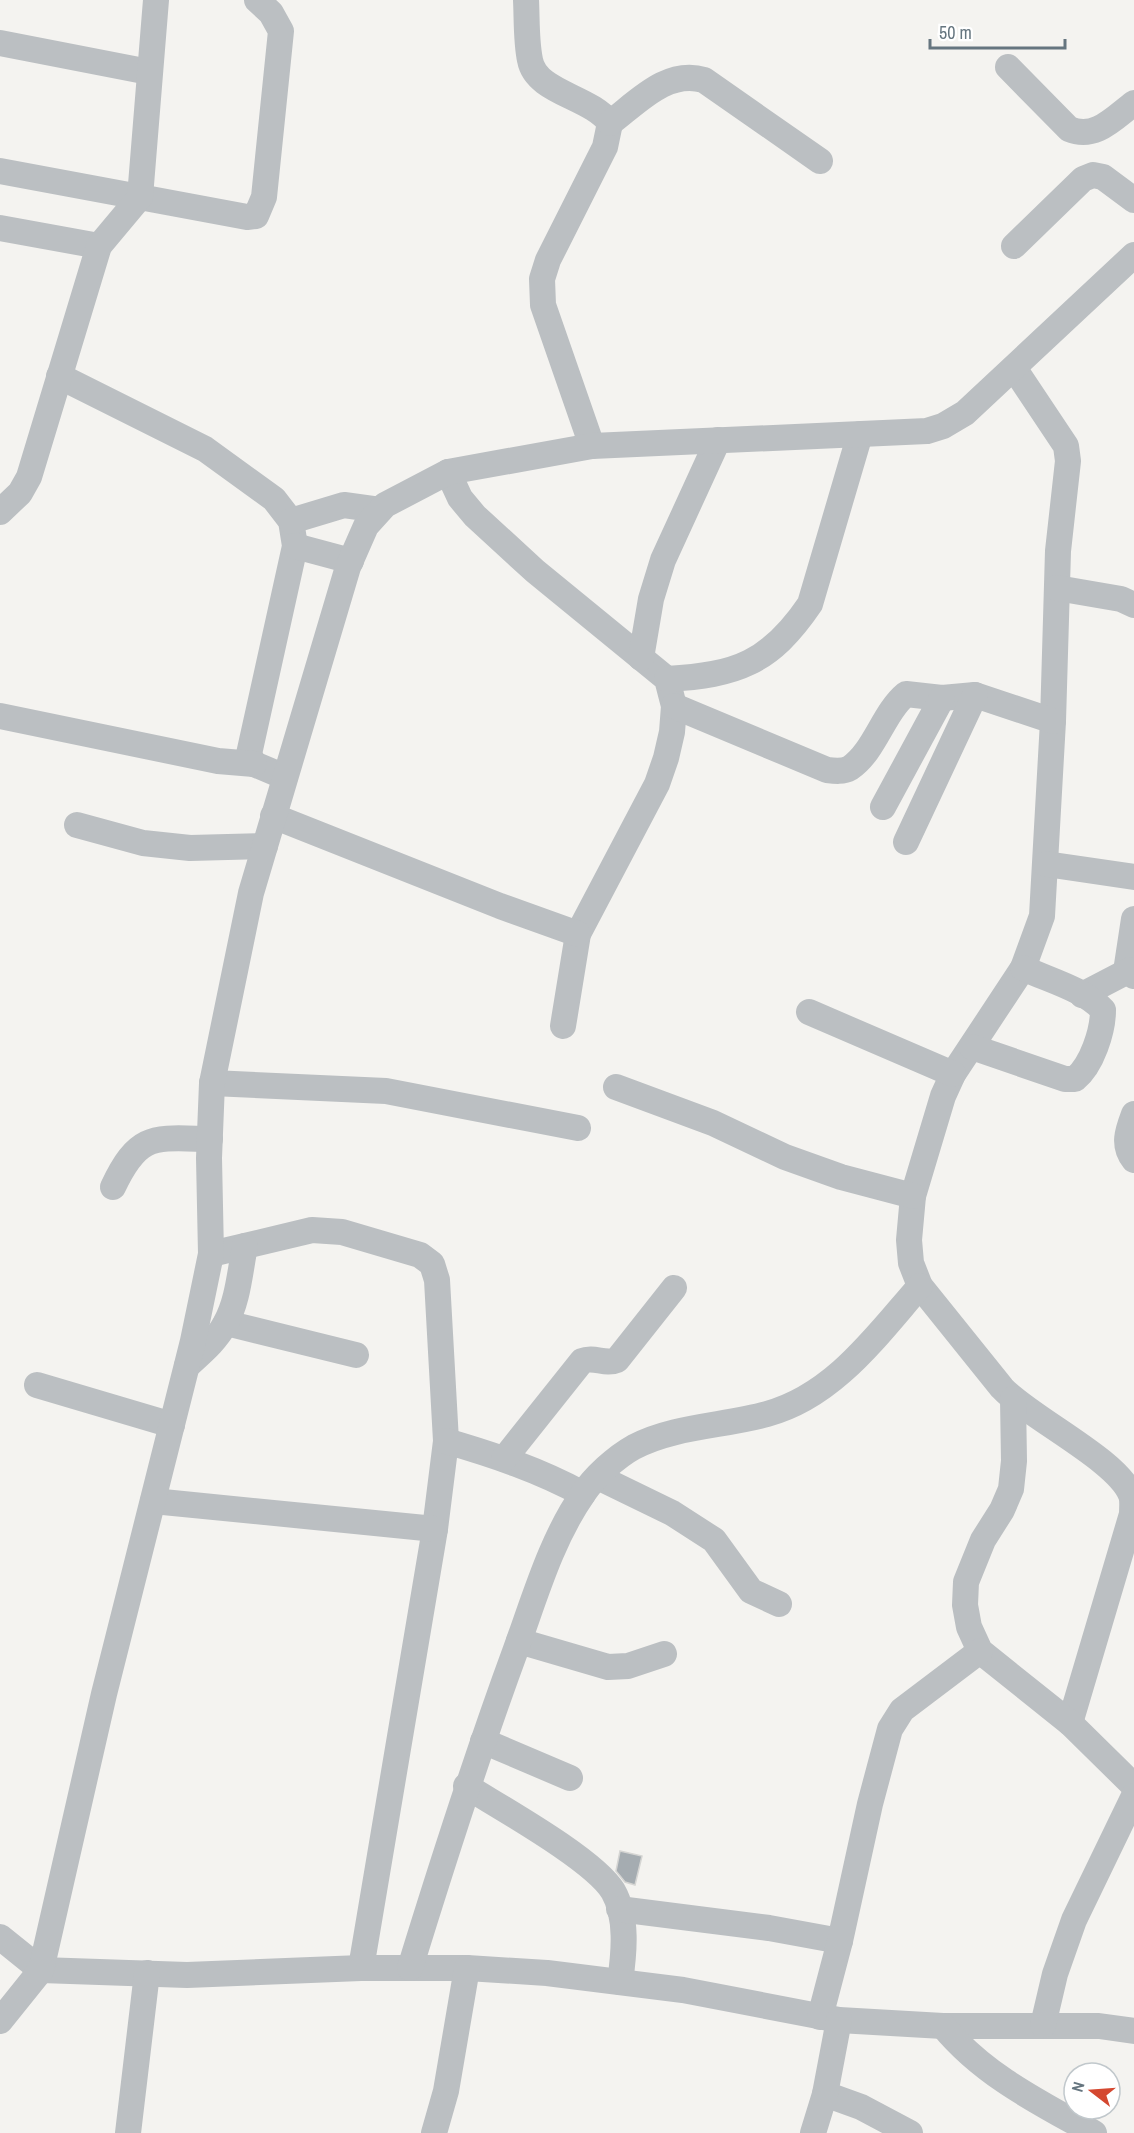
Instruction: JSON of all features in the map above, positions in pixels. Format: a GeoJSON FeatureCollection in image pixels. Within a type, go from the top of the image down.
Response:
{"type":"FeatureCollection","features":[{"type":"Feature","properties":{"kind":"street"},"geometry":{"type":"LineString","coordinates":[[0,512],[14,500],[29,477],[99,246],[140,196],[156,0]]}},
{"type":"Feature","properties":{"kind":"street"},"geometry":{"type":"LineString","coordinates":[[0,171],[247,217],[256,216],[261,210],[264,197],[281,31],[271,13],[257,0]]}},
{"type":"Feature","properties":{"kind":"street"},"geometry":{"type":"LineString","coordinates":[[526,0],[530,61],[537,76],[548,85],[602,112],[610,123]]}},
{"type":"Feature","properties":{"kind":"street"},"geometry":{"type":"LineString","coordinates":[[0,43],[149,72]]}},
{"type":"Feature","properties":{"kind":"street"},"geometry":{"type":"LineString","coordinates":[[1008,67],[1069,129],[1081,134],[1098,130],[1134,104]]}},
{"type":"Feature","properties":{"kind":"street"},"geometry":{"type":"LineString","coordinates":[[592,446],[543,305],[542,279],[548,260],[605,147],[610,123],[673,78],[689,76],[704,80],[820,161]]}},
{"type":"Feature","properties":{"kind":"street"},"geometry":{"type":"LineString","coordinates":[[1014,246],[1083,179],[1093,175],[1103,177],[1134,201]]}},
{"type":"Feature","properties":{"kind":"street"},"geometry":{"type":"LineString","coordinates":[[0,228],[99,246]]}},
{"type":"Feature","properties":{"kind":"street"},"geometry":{"type":"LineString","coordinates":[[0,2021],[41,1970],[104,1694],[187,1366],[211,1254],[212,1083],[251,893],[351,561],[366,526],[385,505],[448,472],[592,446],[927,431],[943,426],[965,413],[1134,255]]}},
{"type":"Feature","properties":{"kind":"street"},"geometry":{"type":"LineString","coordinates":[[1014,368],[1066,446],[1068,461],[1058,551],[1053,721],[1042,916],[1023,968],[953,1074],[936,1118],[913,1196],[909,1240],[911,1263],[920,1286],[1013,1399],[1124,1482],[1133,1497],[1132,1514],[1070,1723]]}},
{"type":"Feature","properties":{"kind":"street"},"geometry":{"type":"LineString","coordinates":[[59,376],[205,449],[274,499],[291,521],[295,546],[251,737],[249,754],[254,764]]}},
{"type":"Feature","properties":{"kind":"street"},"geometry":{"type":"LineString","coordinates":[[667,679],[710,677],[730,671],[761,656],[795,626],[810,603],[860,434]]}},
{"type":"Feature","properties":{"kind":"street"},"geometry":{"type":"LineString","coordinates":[[641,658],[651,599],[663,560],[718,440]]}},
{"type":"Feature","properties":{"kind":"street"},"geometry":{"type":"LineString","coordinates":[[448,472],[460,498],[475,516],[535,571],[667,679],[674,706],[672,732],[657,784],[578,934],[563,1026]]}},
{"type":"Feature","properties":{"kind":"street"},"geometry":{"type":"LineString","coordinates":[[291,521],[344,506],[380,510]]}},
{"type":"Feature","properties":{"kind":"street"},"geometry":{"type":"LineString","coordinates":[[295,546],[351,561]]}},
{"type":"Feature","properties":{"kind":"street"},"geometry":{"type":"LineString","coordinates":[[1057,588],[1121,599],[1134,605]]}},
{"type":"Feature","properties":{"kind":"street"},"geometry":{"type":"LineString","coordinates":[[674,706],[827,770],[840,771],[850,768],[865,751],[897,701],[906,694],[942,698],[975,695],[1053,721]]}},
{"type":"Feature","properties":{"kind":"street"},"geometry":{"type":"LineString","coordinates":[[906,842],[975,695]]}},
{"type":"Feature","properties":{"kind":"street"},"geometry":{"type":"LineString","coordinates":[[883,807],[942,698]]}},
{"type":"Feature","properties":{"kind":"street"},"geometry":{"type":"LineString","coordinates":[[0,716],[207,759],[254,764],[285,777]]}},
{"type":"Feature","properties":{"kind":"street"},"geometry":{"type":"LineString","coordinates":[[273,816],[500,906],[578,934]]}},
{"type":"Feature","properties":{"kind":"street"},"geometry":{"type":"LineString","coordinates":[[77,825],[143,843],[190,849],[265,846]]}},
{"type":"Feature","properties":{"kind":"street"},"geometry":{"type":"LineString","coordinates":[[1046,864],[1134,877]]}},
{"type":"Feature","properties":{"kind":"street"},"geometry":{"type":"LineString","coordinates":[[1082,995],[1132,973],[1127,965],[1134,919]]}},
{"type":"Feature","properties":{"kind":"street"},"geometry":{"type":"LineString","coordinates":[[972,1047],[1065,1079],[1075,1079],[1087,1065],[1103,1022],[1103,1010],[1082,995],[1023,968]]}},
{"type":"Feature","properties":{"kind":"street"},"geometry":{"type":"LineString","coordinates":[[809,1012],[953,1074]]}},
{"type":"Feature","properties":{"kind":"street"},"geometry":{"type":"LineString","coordinates":[[212,1083],[386,1090],[578,1128]]}},
{"type":"Feature","properties":{"kind":"street"},"geometry":{"type":"LineString","coordinates":[[616,1087],[713,1123],[785,1156],[841,1177],[913,1196]]}},
{"type":"Feature","properties":{"kind":"street"},"geometry":{"type":"LineString","coordinates":[[1134,1114],[1127,1135],[1126,1149],[1134,1160]]}},
{"type":"Feature","properties":{"kind":"street"},"geometry":{"type":"LineString","coordinates":[[113,1187],[124,1163],[136,1149],[157,1138],[210,1139]]}},
{"type":"Feature","properties":{"kind":"street"},"geometry":{"type":"LineString","coordinates":[[211,1254],[312,1230],[342,1232],[420,1255],[432,1264],[437,1280],[446,1441],[435,1529],[361,1968]]}},
{"type":"Feature","properties":{"kind":"street"},"geometry":{"type":"LineString","coordinates":[[187,1366],[215,1339],[226,1323],[233,1305],[245,1246]]}},
{"type":"Feature","properties":{"kind":"street"},"geometry":{"type":"LineString","coordinates":[[410,1968],[466,1786],[549,1558],[590,1485],[633,1448],[666,1435],[770,1414],[815,1393],[859,1356],[920,1286]]}},
{"type":"Feature","properties":{"kind":"street"},"geometry":{"type":"LineString","coordinates":[[504,1458],[582,1361],[588,1359],[611,1363],[616,1360],[674,1288]]}},
{"type":"Feature","properties":{"kind":"street"},"geometry":{"type":"LineString","coordinates":[[226,1323],[356,1354]]}},
{"type":"Feature","properties":{"kind":"street"},"geometry":{"type":"LineString","coordinates":[[38,1385],[172,1425]]}},
{"type":"Feature","properties":{"kind":"street"},"geometry":{"type":"LineString","coordinates":[[1013,1399],[1014,1461],[1011,1489],[1002,1510],[983,1540],[966,1582],[965,1605],[969,1627],[980,1651],[1070,1723],[1134,1786]]}},
{"type":"Feature","properties":{"kind":"street"},"geometry":{"type":"LineString","coordinates":[[446,1441],[504,1458],[554,1478],[590,1485],[672,1513],[714,1540],[751,1591],[779,1604]]}},
{"type":"Feature","properties":{"kind":"street"},"geometry":{"type":"LineString","coordinates":[[153,1501],[435,1529]]}},
{"type":"Feature","properties":{"kind":"street"},"geometry":{"type":"LineString","coordinates":[[519,1641],[608,1667],[628,1666],[664,1654]]}},
{"type":"Feature","properties":{"kind":"street"},"geometry":{"type":"LineString","coordinates":[[813,2133],[825,2094],[829,2018],[840,1941],[870,1804],[890,1729],[902,1710],[980,1651]]}},
{"type":"Feature","properties":{"kind":"street"},"geometry":{"type":"LineString","coordinates":[[483,1741],[570,1778]]}},
{"type":"Feature","properties":{"kind":"street"},"geometry":{"type":"LineString","coordinates":[[466,1786],[583,1862],[613,1891],[619,1909],[624,1955],[620,1983]]}},
{"type":"Feature","properties":{"kind":"street"},"geometry":{"type":"LineString","coordinates":[[1043,2025],[1055,1974],[1074,1920],[1134,1796]]}},
{"type":"Feature","properties":{"kind":"street"},"geometry":{"type":"LineString","coordinates":[[619,1909],[770,1928],[840,1941]]}},
{"type":"Feature","properties":{"kind":"street"},"geometry":{"type":"LineString","coordinates":[[0,1937],[41,1970],[187,1975],[361,1968],[466,1968],[547,1973],[683,1990],[829,2018],[943,2026],[1099,2026],[1134,2031]]}},
{"type":"Feature","properties":{"kind":"street"},"geometry":{"type":"LineString","coordinates":[[434,2133],[446,2091],[466,1968]]}},
{"type":"Feature","properties":{"kind":"street"},"geometry":{"type":"LineString","coordinates":[[128,2133],[147,1973]]}},
{"type":"Feature","properties":{"kind":"street"},"geometry":{"type":"LineString","coordinates":[[943,2026],[977,2062],[1036,2101],[1094,2133]]}},
{"type":"Feature","properties":{"kind":"street"},"geometry":{"type":"LineString","coordinates":[[825,2094],[861,2107],[910,2133]]}},
{"type":"Feature","properties":{"kind":"building"},"geometry":{"type":"Polygon","coordinates":[[[620,1851],[642,1856],[635,1885],[625,1882],[616,1871],[620,1851]]]}}]}
